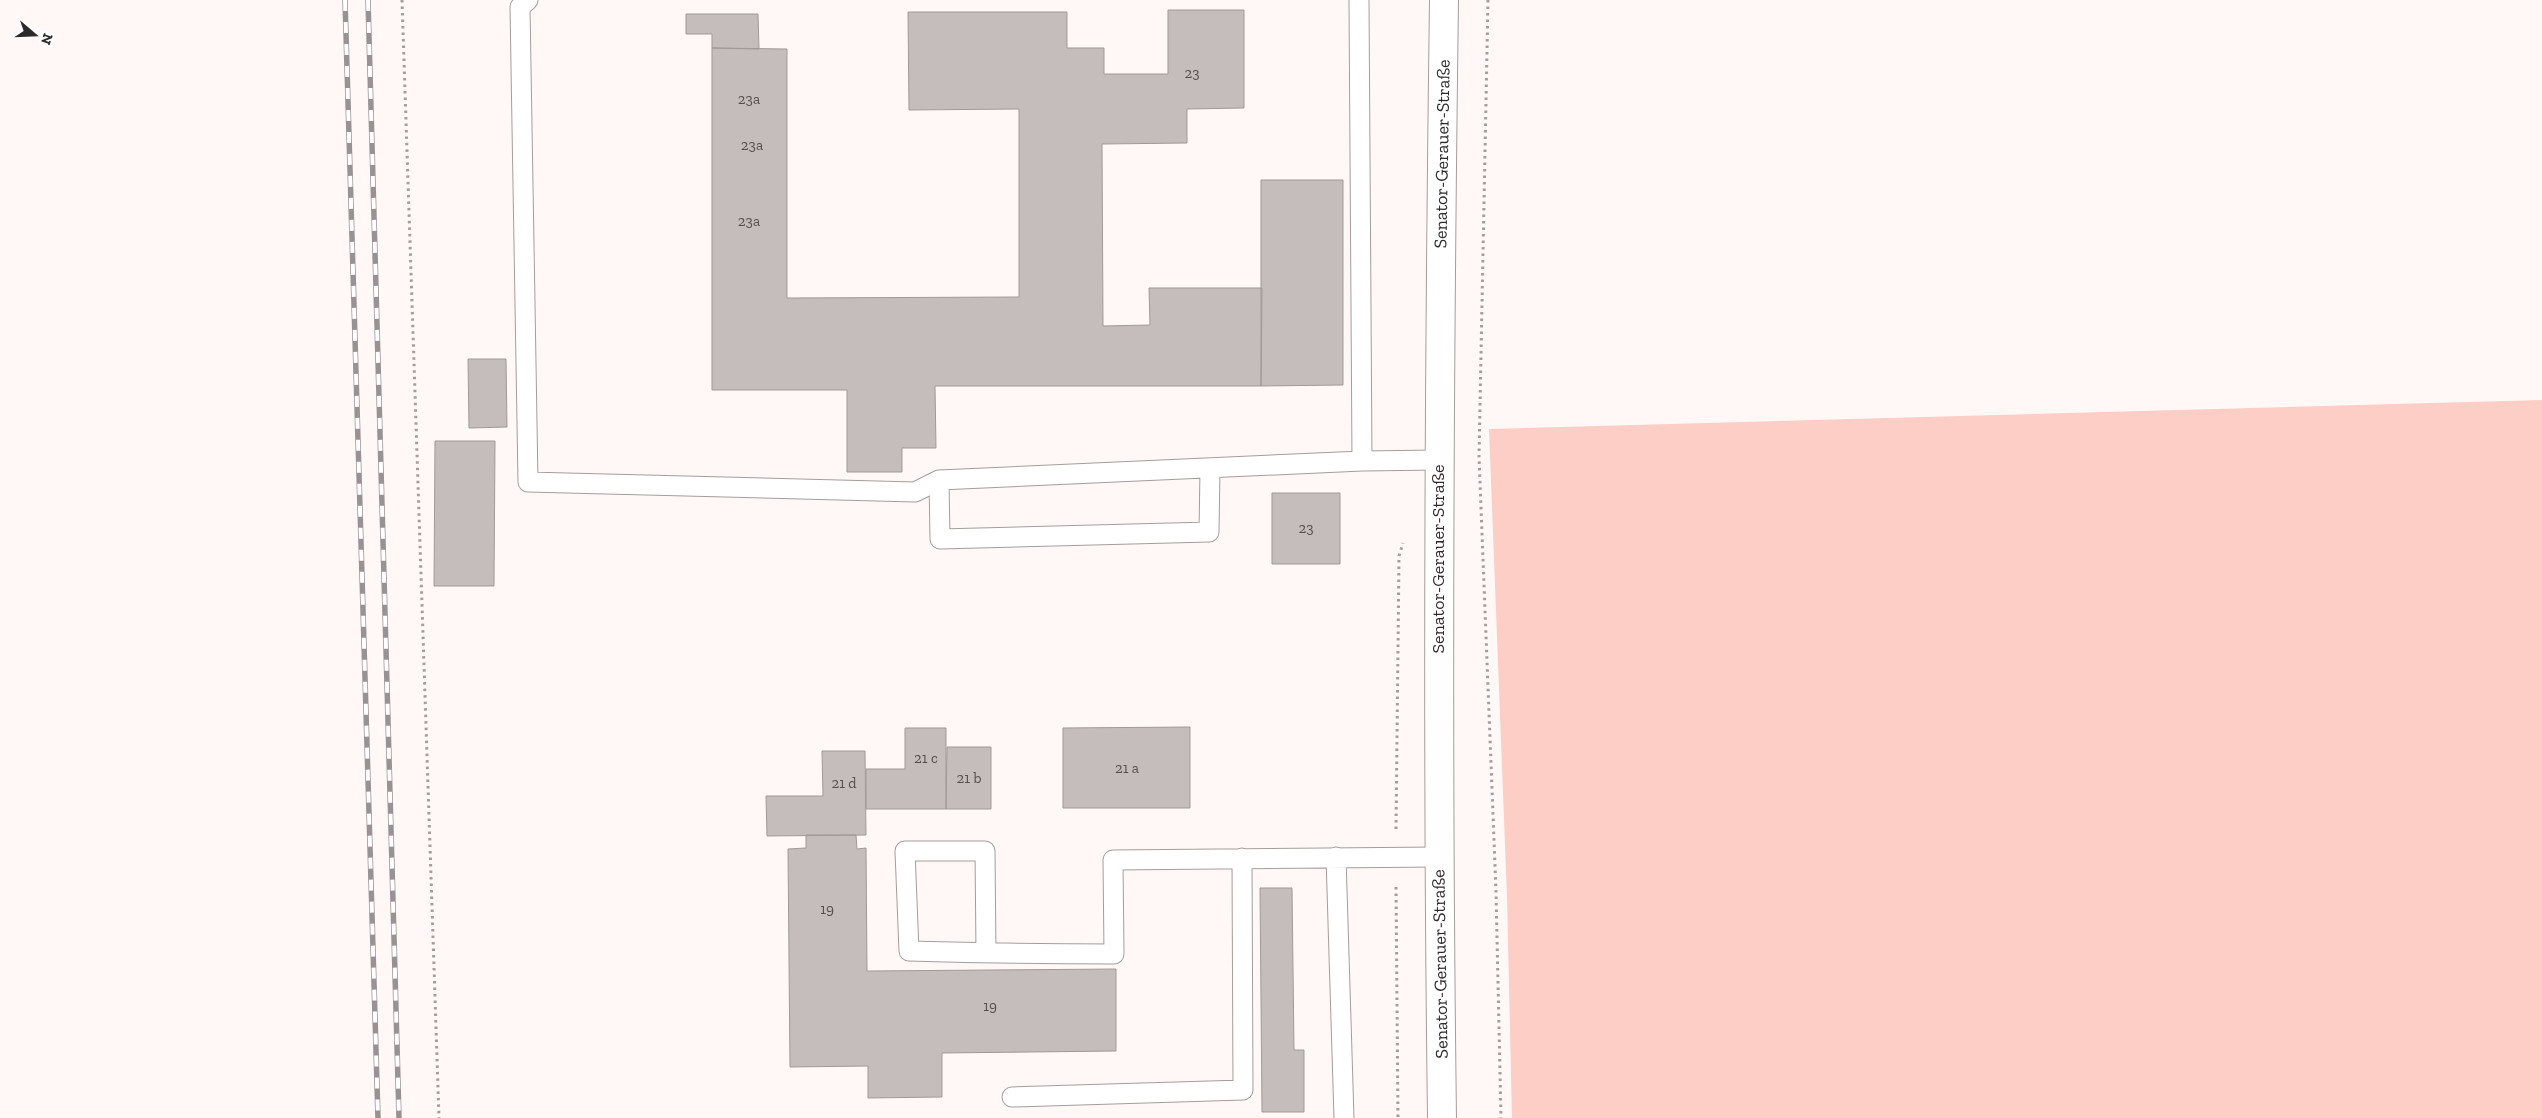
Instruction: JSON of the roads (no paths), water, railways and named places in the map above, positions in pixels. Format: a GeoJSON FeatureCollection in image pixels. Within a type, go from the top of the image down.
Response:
{"type":"FeatureCollection","features":[{"type":"Feature","properties":{"kind":"street","name":"Senator-Gerauer-Straße"},"geometry":{"type":"LineString","coordinates":[[1442,1118],[1438,857],[1438,460],[1444,0]]}},
{"type":"Feature","properties":{"kind":"lane"},"geometry":{"type":"LineString","coordinates":[[528,0],[520,7],[528,482],[915,492],[939,480],[1210,470],[1362,461],[1438,460]]}},
{"type":"Feature","properties":{"kind":"lane"},"geometry":{"type":"LineString","coordinates":[[1359,0],[1362,461]]}},
{"type":"Feature","properties":{"kind":"lane"},"geometry":{"type":"LineString","coordinates":[[939,480],[940,539],[1210,532],[1210,470]]}},
{"type":"Feature","properties":{"kind":"lane"},"geometry":{"type":"LineString","coordinates":[[986,953],[985,852],[906,851],[909,951],[986,953],[1114,954],[1113,860],[1438,857]]}},
{"type":"Feature","properties":{"kind":"lane"},"geometry":{"type":"LineString","coordinates":[[1336,857],[1344,1118]]}},
{"type":"Feature","properties":{"kind":"lane"},"geometry":{"type":"LineString","coordinates":[[1012,1097],[1242,1090],[1242,858]]}},
{"type":"Feature","properties":{"kind":"railway"},"geometry":{"type":"LineString","coordinates":[[345,0],[378,1118]]}},
{"type":"Feature","properties":{"kind":"railway"},"geometry":{"type":"LineString","coordinates":[[368,0],[399,1118]]}}]}
